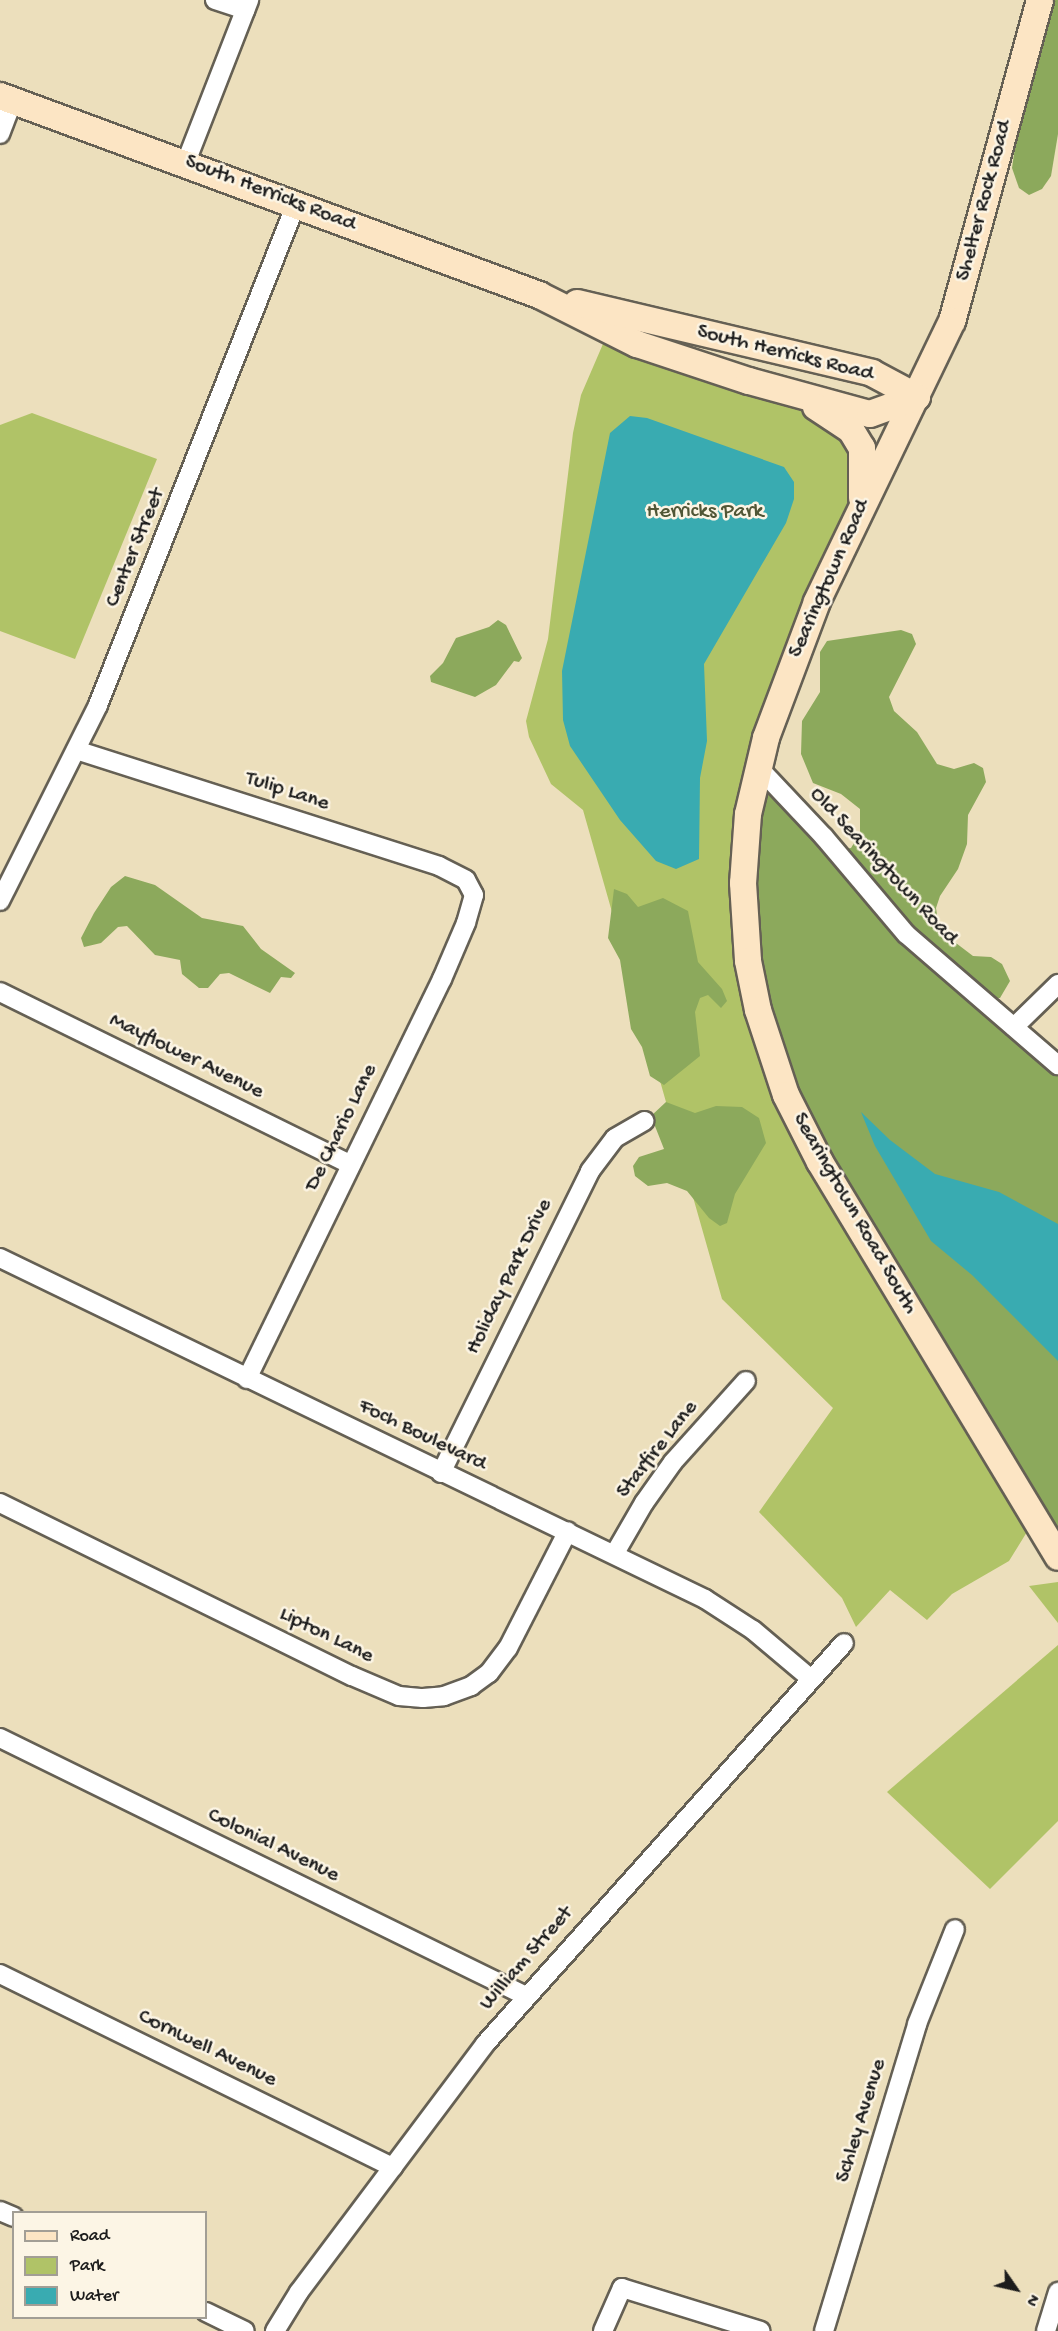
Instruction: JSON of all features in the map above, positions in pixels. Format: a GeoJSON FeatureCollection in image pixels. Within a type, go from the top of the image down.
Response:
{"type":"FeatureCollection","features":[{"type":"Feature","properties":{"kind":"main road","name":"Shelter Rock Road"},"geometry":{"type":"LineString","coordinates":[[917,397],[952,321],[1040,0]]}},
{"type":"Feature","properties":{"kind":"main road","name":"South Herricks Road"},"geometry":{"type":"LineString","coordinates":[[7,98],[186,162],[539,295],[637,344],[803,399],[870,414],[917,397]]}},
{"type":"Feature","properties":{"kind":"main road","name":"South Herricks Road"},"geometry":{"type":"LineString","coordinates":[[539,295],[872,372],[917,397]]}},
{"type":"Feature","properties":{"kind":"main road","name":"Searingtown Road"},"geometry":{"type":"LineString","coordinates":[[758,767],[801,639],[862,506],[917,397]]}},
{"type":"Feature","properties":{"kind":"main road"},"geometry":{"type":"LineString","coordinates":[[803,399],[851,430],[862,448],[862,506]]}},
{"type":"Feature","properties":{"kind":"main road","name":"Searingtown Road South"},"geometry":{"type":"LineString","coordinates":[[758,767],[744,844],[744,930],[758,1010],[775,1067],[820,1162],[1058,1557]]}},
{"type":"Feature","properties":{"kind":"street"},"geometry":{"type":"LineString","coordinates":[[186,162],[247,5],[215,0]]}},
{"type":"Feature","properties":{"kind":"street"},"geometry":{"type":"LineString","coordinates":[[0,134],[7,98]]}},
{"type":"Feature","properties":{"kind":"street","name":"Center Street"},"geometry":{"type":"LineString","coordinates":[[0,901],[76,750],[136,613],[296,204]]}},
{"type":"Feature","properties":{"kind":"street","name":"Tulip Lane"},"geometry":{"type":"LineString","coordinates":[[76,750],[439,866],[466,880],[474,895]]}},
{"type":"Feature","properties":{"kind":"street","name":"Old Searingtown Road"},"geometry":{"type":"LineString","coordinates":[[758,767],[824,837],[906,933],[1058,1065]]}},
{"type":"Feature","properties":{"kind":"street","name":"De Chario Lane"},"geometry":{"type":"LineString","coordinates":[[247,1379],[441,979],[466,922],[474,895]]}},
{"type":"Feature","properties":{"kind":"street"},"geometry":{"type":"LineString","coordinates":[[1014,1027],[1058,984]]}},
{"type":"Feature","properties":{"kind":"street","name":"Mayflower Avenue"},"geometry":{"type":"LineString","coordinates":[[0,992],[351,1165]]}},
{"type":"Feature","properties":{"kind":"street","name":"Holiday Park Drive"},"geometry":{"type":"LineString","coordinates":[[441,1473],[590,1171],[615,1138],[644,1121]]}},
{"type":"Feature","properties":{"kind":"street","name":"Foch Boulevard"},"geometry":{"type":"LineString","coordinates":[[0,1258],[441,1473],[615,1553],[705,1599],[753,1630],[810,1678]]}},
{"type":"Feature","properties":{"kind":"street","name":"Starfire Lane"},"geometry":{"type":"LineString","coordinates":[[615,1553],[644,1503],[673,1462],[746,1381]]}},
{"type":"Feature","properties":{"kind":"street","name":"Lipton Lane"},"geometry":{"type":"LineString","coordinates":[[0,1503],[352,1676],[399,1696],[423,1698],[453,1693],[489,1673],[508,1648],[568,1531]]}},
{"type":"Feature","properties":{"kind":"street","name":"William Street"},"geometry":{"type":"LineString","coordinates":[[275,2331],[299,2292],[526,1996],[810,1678],[844,1643]]}},
{"type":"Feature","properties":{"kind":"street","name":"Colonial Avenue"},"geometry":{"type":"LineString","coordinates":[[0,1738],[526,1996]]}},
{"type":"Feature","properties":{"kind":"street","name":"Schley Avenue"},"geometry":{"type":"LineString","coordinates":[[824,2331],[917,2024],[955,1929]]}},
{"type":"Feature","properties":{"kind":"street","name":"Cornwell Avenue"},"geometry":{"type":"LineString","coordinates":[[0,1974],[393,2167]]}},
{"type":"Feature","properties":{"kind":"street"},"geometry":{"type":"LineString","coordinates":[[603,2331],[622,2288],[761,2331]]}},
{"type":"Feature","properties":{"kind":"street"},"geometry":{"type":"LineString","coordinates":[[1046,2331],[1058,2292]]}},
{"type":"Feature","properties":{"kind":"street"},"geometry":{"type":"LineString","coordinates":[[207,2312],[245,2331]]}},
{"type":"Feature","properties":{"kind":"green space"},"geometry":{"type":"Polygon","coordinates":[[[1052,0],[1058,0],[1058,134],[1051,176],[1042,189],[1029,195],[1019,188],[1012,168],[1023,91],[1052,0]]]}},
{"type":"Feature","properties":{"kind":"green space","name":"Herricks Park"},"geometry":{"type":"Polygon","coordinates":[[[609,330],[803,398],[851,430],[864,468],[757,767],[1030,1527],[1009,1561],[952,1594],[927,1620],[890,1590],[856,1627],[842,1598],[759,1512],[833,1408],[722,1299],[583,810],[551,784],[529,737],[526,721],[548,639],[573,433],[581,395],[609,330]]]}},
{"type":"Feature","properties":{"kind":"green space"},"geometry":{"type":"Polygon","coordinates":[[[32,413],[157,459],[75,659],[0,631],[0,425],[32,413]]]}},
{"type":"Feature","properties":{"kind":"green space"},"geometry":{"type":"Polygon","coordinates":[[[498,620],[506,625],[522,658],[519,662],[514,661],[496,685],[475,697],[431,682],[430,676],[443,663],[456,638],[489,627],[498,620]]]}},
{"type":"Feature","properties":{"kind":"green space"},"geometry":{"type":"Polygon","coordinates":[[[901,630],[912,634],[916,644],[889,697],[894,711],[917,732],[937,764],[954,769],[974,763],[983,768],[986,782],[968,815],[967,844],[958,869],[940,896],[936,908],[938,921],[952,940],[973,956],[991,957],[1002,964],[1010,981],[1000,998],[982,999],[1058,1065],[1058,1557],[820,1162],[748,961],[757,767],[835,850],[851,848],[860,833],[860,809],[841,794],[813,783],[801,754],[802,721],[820,692],[820,652],[827,641],[901,630]]]}},
{"type":"Feature","properties":{"kind":"green space"},"geometry":{"type":"Polygon","coordinates":[[[125,876],[155,885],[202,918],[243,926],[261,949],[295,973],[291,978],[281,977],[270,993],[229,973],[220,974],[208,988],[199,988],[182,974],[180,960],[155,955],[127,926],[118,927],[101,943],[84,947],[81,938],[94,913],[111,887],[125,876]]]}},
{"type":"Feature","properties":{"kind":"green space"},"geometry":{"type":"Polygon","coordinates":[[[614,889],[627,894],[638,907],[663,898],[688,911],[698,962],[722,989],[727,1001],[721,1008],[708,995],[700,998],[695,1012],[700,1056],[664,1085],[650,1076],[642,1047],[631,1029],[620,960],[608,938],[614,889]]]}},
{"type":"Feature","properties":{"kind":"green space"},"geometry":{"type":"Polygon","coordinates":[[[666,1102],[695,1113],[716,1106],[742,1107],[759,1118],[766,1143],[735,1194],[727,1223],[720,1226],[709,1218],[687,1191],[667,1183],[648,1186],[635,1176],[633,1166],[639,1157],[664,1149],[651,1116],[666,1102]]]}},
{"type":"Feature","properties":{"kind":"green space"},"geometry":{"type":"Polygon","coordinates":[[[1058,1582],[1058,1623],[1029,1586],[1058,1582]]]}},
{"type":"Feature","properties":{"kind":"green space"},"geometry":{"type":"Polygon","coordinates":[[[1058,1645],[1058,1821],[990,1889],[887,1792],[1058,1645]]]}},
{"type":"Feature","properties":{"kind":"water"},"geometry":{"type":"Polygon","coordinates":[[[630,416],[647,418],[784,467],[794,482],[794,499],[786,523],[704,664],[707,741],[700,778],[699,859],[676,869],[656,861],[620,820],[570,746],[563,720],[562,671],[610,433],[630,416]]]}},
{"type":"Feature","properties":{"kind":"water"},"geometry":{"type":"Polygon","coordinates":[[[861,1112],[890,1140],[935,1174],[999,1192],[1058,1224],[1058,1361],[972,1275],[931,1241],[875,1146],[861,1112]]]}}]}
